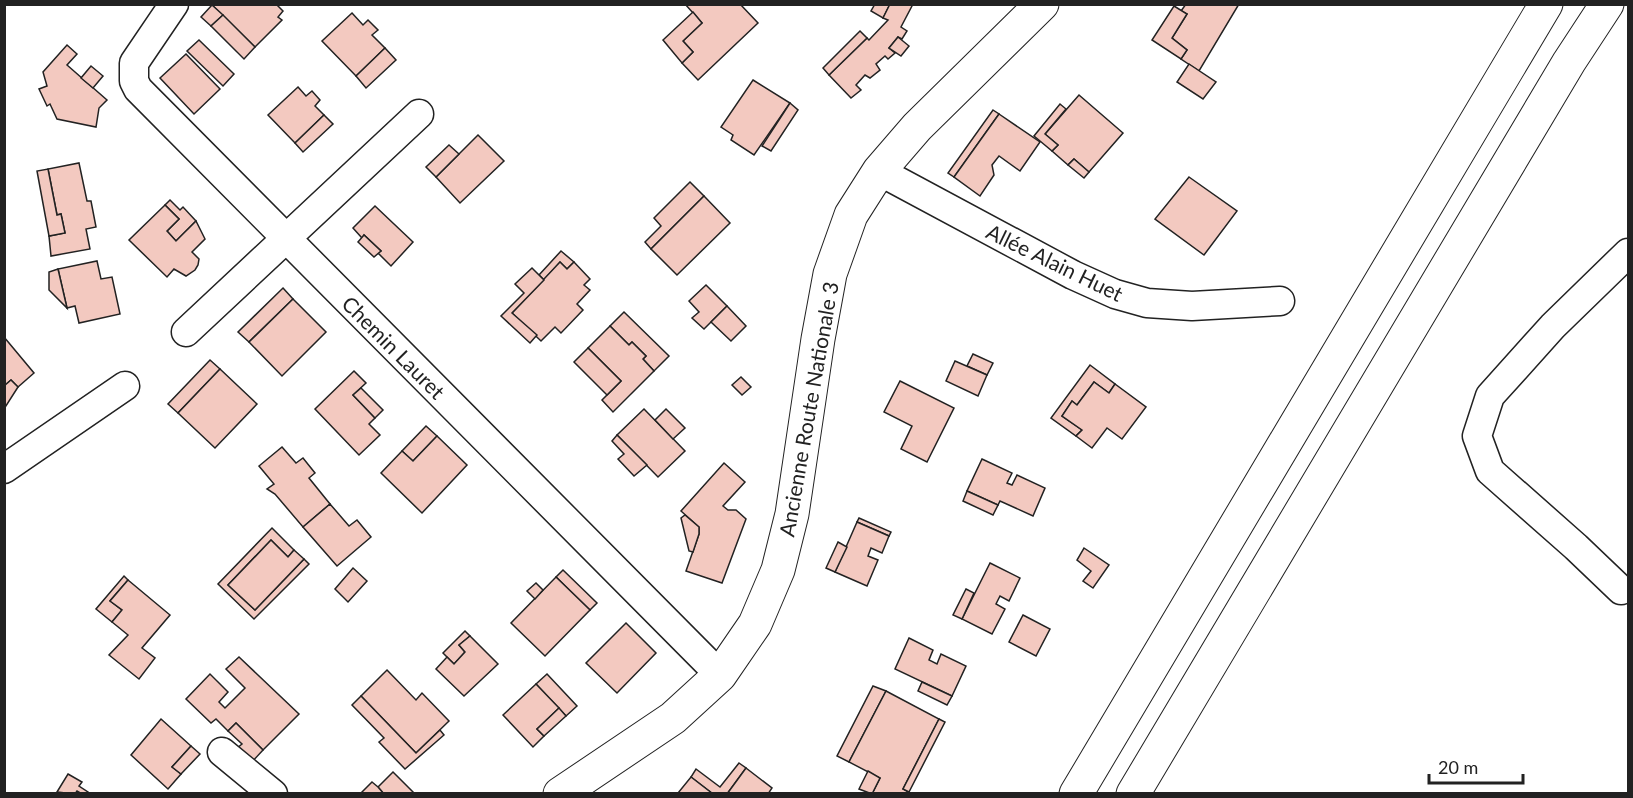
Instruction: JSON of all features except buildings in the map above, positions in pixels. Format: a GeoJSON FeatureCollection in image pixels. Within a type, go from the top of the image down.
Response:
{"type":"FeatureCollection","features":[{"type":"Feature","properties":{"kind":"main road","name":"Ancienne Route Nationale 3"},"geometry":{"type":"LineString","coordinates":[[560,794],[673,718],[720,675],[755,624],[778,570],[792,514],[830,274],[851,215],[879,171],[917,127],[1042,4]]}},
{"type":"Feature","properties":{"kind":"main road"},"geometry":{"type":"LineString","coordinates":[[1076,794],[1546,4]]}},
{"type":"Feature","properties":{"kind":"main road"},"geometry":{"type":"LineString","coordinates":[[1133,794],[1562,72],[1607,4]]}},
{"type":"Feature","properties":{"kind":"street","name":"Chemin Lauret"},"geometry":{"type":"LineString","coordinates":[[174,4],[134,63],[134,81],[138,89],[720,675]]}},
{"type":"Feature","properties":{"kind":"street"},"geometry":{"type":"LineString","coordinates":[[186,332],[418,114]]}},
{"type":"Feature","properties":{"kind":"street","name":"Allée Alain Huet"},"geometry":{"type":"LineString","coordinates":[[879,171],[1073,275],[1115,294],[1147,303],[1192,306],[1280,301]]}},
{"type":"Feature","properties":{"kind":"street"},"geometry":{"type":"LineString","coordinates":[[1621,590],[1490,471],[1477,436],[1490,396],[1553,326],[1629,253]]}},
{"type":"Feature","properties":{"kind":"street"},"geometry":{"type":"LineString","coordinates":[[4,469],[125,386]]}},
{"type":"Feature","properties":{"kind":"street"},"geometry":{"type":"LineString","coordinates":[[222,752],[273,794]]}}]}
